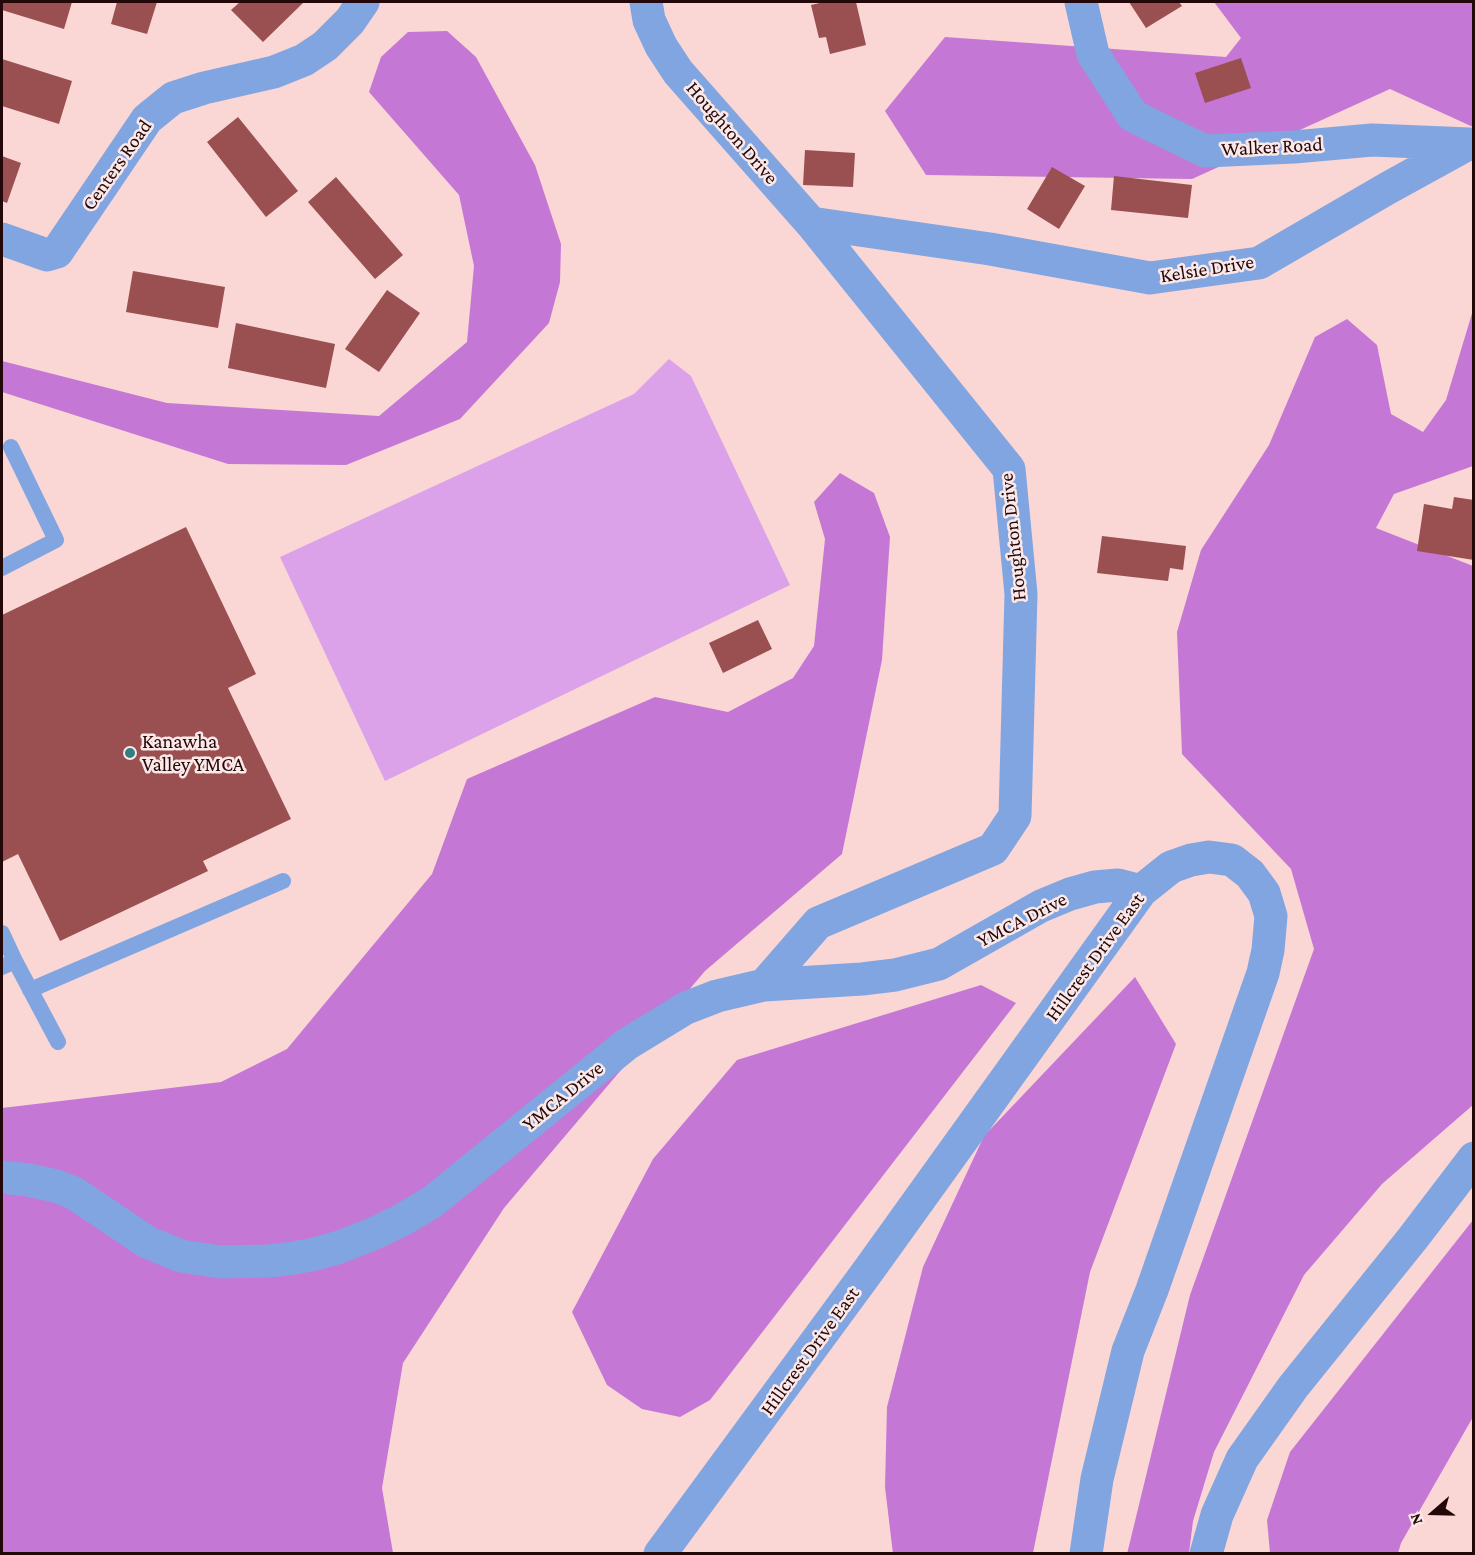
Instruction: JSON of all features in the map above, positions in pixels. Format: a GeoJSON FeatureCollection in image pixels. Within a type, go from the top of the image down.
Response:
{"type":"FeatureCollection","features":[{"type":"Feature","properties":{"kind":"street","name":"Centers Road"},"geometry":{"type":"LineString","coordinates":[[2,239],[46,255],[57,252],[147,119],[173,98],[204,88],[274,72],[304,60],[325,45],[350,21],[363,2]]}},
{"type":"Feature","properties":{"kind":"street","name":"Houghton Drive"},"geometry":{"type":"LineString","coordinates":[[646,2],[649,20],[661,46],[678,72],[811,223],[1010,469],[1021,594],[1015,816],[993,849],[818,923],[764,985]]}},
{"type":"Feature","properties":{"kind":"street","name":"Walker Road"},"geometry":{"type":"LineString","coordinates":[[1081,2],[1093,54],[1132,116],[1205,151],[1294,147],[1372,140],[1471,146]]}},
{"type":"Feature","properties":{"kind":"street","name":"Kelsie Drive"},"geometry":{"type":"LineString","coordinates":[[811,223],[990,249],[1150,278],[1259,263],[1471,146]]}},
{"type":"Feature","properties":{"kind":"street","name":"Hillcrest Drive East"},"geometry":{"type":"LineString","coordinates":[[660,1554],[868,1271],[1141,891],[1171,867],[1191,860],[1209,857],[1232,860],[1250,874],[1264,893],[1271,916],[1268,950],[1263,973],[1152,1290],[1128,1351],[1097,1479],[1086,1554]]}},
{"type":"Feature","properties":{"kind":"street","name":"YMCA Drive"},"geometry":{"type":"LineString","coordinates":[[2,1177],[46,1184],[74,1193],[147,1242],[181,1256],[220,1262],[269,1262],[315,1254],[375,1233],[432,1202],[627,1044],[686,1008],[717,996],[764,985],[862,979],[906,973],[939,964],[1041,906],[1070,894],[1095,886],[1118,885],[1141,891]]}},
{"type":"Feature","properties":{"kind":"street"},"geometry":{"type":"LineString","coordinates":[[1206,1554],[1217,1515],[1242,1459],[1293,1387],[1413,1238],[1473,1158]]}},
{"type":"Feature","properties":{"kind":"lane"},"geometry":{"type":"LineString","coordinates":[[2,568],[56,540],[11,447]]}},
{"type":"Feature","properties":{"kind":"lane"},"geometry":{"type":"LineString","coordinates":[[30,990],[283,881]]}},
{"type":"Feature","properties":{"kind":"lane"},"geometry":{"type":"LineString","coordinates":[[2,933],[8,964],[30,990],[58,1042]]}},
{"type":"Feature","properties":{"kind":"shaded area"},"geometry":{"type":"Polygon","coordinates":[[[1214,2],[1473,2],[1473,127],[1390,89],[1192,179],[926,175],[885,111],[945,37],[1226,57],[1241,38],[1214,2]]]}},
{"type":"Feature","properties":{"kind":"shaded area"},"geometry":{"type":"Polygon","coordinates":[[[447,31],[476,57],[535,165],[561,244],[560,282],[549,323],[460,419],[346,465],[228,464],[2,392],[2,361],[167,403],[379,416],[467,342],[474,266],[459,195],[369,92],[381,57],[408,32],[447,31]]]}},
{"type":"Feature","properties":{"kind":"shaded area"},"geometry":{"type":"Polygon","coordinates":[[[1473,310],[1473,466],[1394,494],[1376,528],[1473,566],[1473,1105],[1382,1184],[1304,1275],[1214,1452],[1193,1521],[1189,1553],[1127,1554],[1190,1295],[1314,949],[1291,869],[1182,754],[1177,632],[1201,550],[1269,445],[1315,337],[1347,319],[1377,345],[1391,414],[1423,432],[1446,400],[1473,310]]]}},
{"type":"Feature","properties":{"kind":"shaded area"},"geometry":{"type":"Polygon","coordinates":[[[669,359],[691,376],[790,585],[385,781],[280,557],[634,394],[669,359]]]}},
{"type":"Feature","properties":{"kind":"shaded area"},"geometry":{"type":"Polygon","coordinates":[[[840,473],[874,493],[890,537],[882,660],[842,854],[705,971],[504,1208],[403,1363],[382,1488],[393,1553],[2,1553],[2,1108],[221,1082],[287,1049],[432,874],[467,779],[655,697],[728,712],[793,678],[814,646],[825,539],[814,502],[840,473]]]}},
{"type":"Feature","properties":{"kind":"shaded area"},"geometry":{"type":"Polygon","coordinates":[[[1135,977],[1176,1044],[1090,1272],[1033,1553],[893,1554],[885,1487],[887,1407],[923,1267],[984,1136],[1135,977]]]}},
{"type":"Feature","properties":{"kind":"shaded area"},"geometry":{"type":"Polygon","coordinates":[[[981,985],[1016,1003],[710,1400],[680,1417],[642,1409],[607,1385],[572,1312],[653,1159],[737,1060],[981,985]]]}},
{"type":"Feature","properties":{"kind":"shaded area"},"geometry":{"type":"Polygon","coordinates":[[[1473,1220],[1473,1417],[1401,1543],[1398,1553],[1270,1553],[1267,1520],[1290,1452],[1473,1220]]]}},
{"type":"Feature","properties":{"kind":"building"},"geometry":{"type":"Polygon","coordinates":[[[2,2],[72,2],[64,29],[2,10],[2,2]]]}},
{"type":"Feature","properties":{"kind":"building"},"geometry":{"type":"Polygon","coordinates":[[[117,2],[157,2],[147,34],[111,24],[117,2]]]}},
{"type":"Feature","properties":{"kind":"building"},"geometry":{"type":"Polygon","coordinates":[[[240,2],[304,2],[263,42],[231,10],[240,2]]]}},
{"type":"Feature","properties":{"kind":"building"},"geometry":{"type":"Polygon","coordinates":[[[824,2],[856,2],[866,45],[830,54],[826,37],[819,38],[811,5],[824,2]]]}},
{"type":"Feature","properties":{"kind":"building"},"geometry":{"type":"Polygon","coordinates":[[[1129,2],[1179,2],[1182,6],[1146,28],[1129,2]]]}},
{"type":"Feature","properties":{"kind":"building"},"geometry":{"type":"Polygon","coordinates":[[[1241,58],[1251,88],[1205,103],[1195,73],[1241,58]]]}},
{"type":"Feature","properties":{"kind":"building"},"geometry":{"type":"Polygon","coordinates":[[[2,59],[72,81],[59,124],[2,106],[2,59]]]}},
{"type":"Feature","properties":{"kind":"building"},"geometry":{"type":"Polygon","coordinates":[[[238,117],[298,191],[266,217],[207,142],[238,117]]]}},
{"type":"Feature","properties":{"kind":"building"},"geometry":{"type":"Polygon","coordinates":[[[805,150],[855,153],[853,187],[803,185],[805,150]]]}},
{"type":"Feature","properties":{"kind":"building"},"geometry":{"type":"Polygon","coordinates":[[[2,156],[21,163],[7,203],[2,201],[2,156]]]}},
{"type":"Feature","properties":{"kind":"building"},"geometry":{"type":"Polygon","coordinates":[[[1052,167],[1085,186],[1059,229],[1027,209],[1052,167]]]}},
{"type":"Feature","properties":{"kind":"building"},"geometry":{"type":"Polygon","coordinates":[[[1114,176],[1192,185],[1188,218],[1111,210],[1114,176]]]}},
{"type":"Feature","properties":{"kind":"building"},"geometry":{"type":"Polygon","coordinates":[[[336,177],[403,255],[375,279],[308,202],[336,177]]]}},
{"type":"Feature","properties":{"kind":"building"},"geometry":{"type":"Polygon","coordinates":[[[133,271],[225,287],[218,328],[126,312],[133,271]]]}},
{"type":"Feature","properties":{"kind":"building"},"geometry":{"type":"Polygon","coordinates":[[[387,290],[420,313],[379,372],[345,349],[387,290]]]}},
{"type":"Feature","properties":{"kind":"building"},"geometry":{"type":"Polygon","coordinates":[[[236,323],[335,344],[326,388],[228,368],[236,323]]]}},
{"type":"Feature","properties":{"kind":"building"},"geometry":{"type":"Polygon","coordinates":[[[1454,497],[1474,500],[1474,560],[1417,551],[1424,504],[1452,509],[1454,497]]]}},
{"type":"Feature","properties":{"kind":"building","name":"Kanawha Valley YMCA"},"geometry":{"type":"Polygon","coordinates":[[[186,527],[256,674],[228,688],[291,819],[203,861],[208,871],[60,941],[18,854],[2,862],[2,615],[186,527]]]}},
{"type":"Feature","properties":{"kind":"building"},"geometry":{"type":"Polygon","coordinates":[[[1102,536],[1186,546],[1183,570],[1170,568],[1168,581],[1097,573],[1102,536]]]}},
{"type":"Feature","properties":{"kind":"building"},"geometry":{"type":"Polygon","coordinates":[[[758,620],[772,649],[723,673],[709,643],[758,620]]]}},
{"type":"Feature","properties":{"kind":"place","name":"Kanawha Valley YMCA"},"geometry":{"type":"Point","coordinates":[130,753]}}]}
